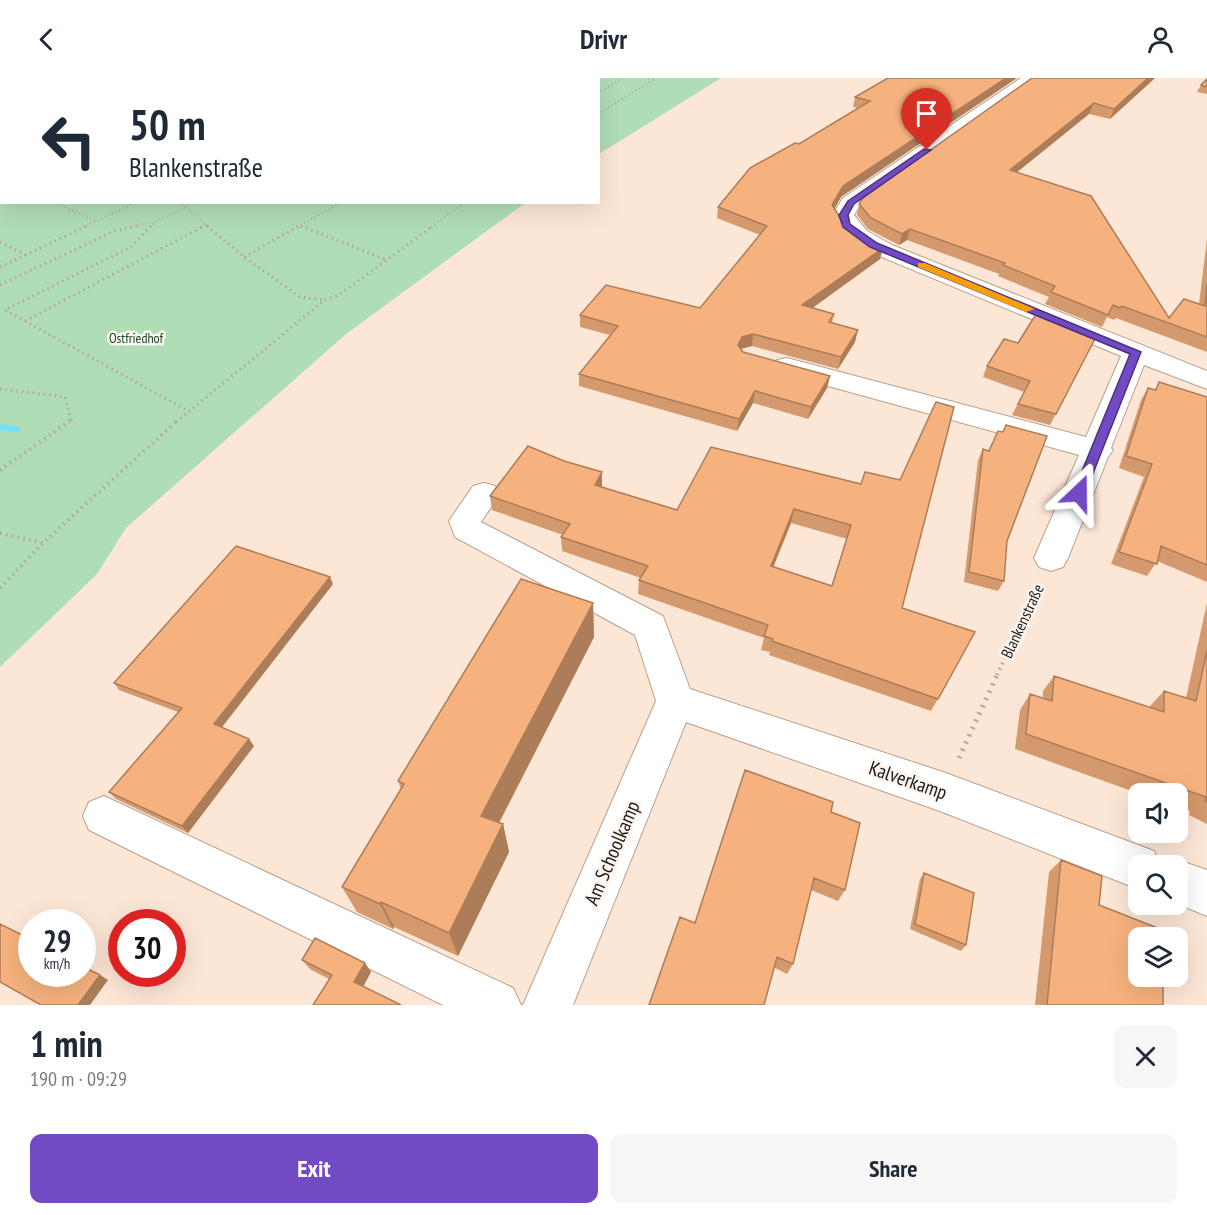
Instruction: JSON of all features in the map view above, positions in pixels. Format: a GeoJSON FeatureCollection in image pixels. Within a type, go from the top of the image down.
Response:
{"type":"FeatureCollection","features":[{"type":"Feature","properties":{"kind":"street"},"geometry":{"type":"LineString","coordinates":[[1032,78],[851,203],[843,215],[846,225],[873,245],[1207,381]]}},
{"type":"Feature","properties":{"kind":"street"},"geometry":{"type":"LineString","coordinates":[[1051,558],[1098,450],[1136,352]]}},
{"type":"Feature","properties":{"kind":"street"},"geometry":{"type":"LineString","coordinates":[[763,359],[1098,450]]}},
{"type":"Feature","properties":{"kind":"street"},"geometry":{"type":"LineString","coordinates":[[484,494],[467,516],[465,521],[467,528],[650,626],[675,701]]}},
{"type":"Feature","properties":{"kind":"street","name":"Kalverkamp"},"geometry":{"type":"LineString","coordinates":[[675,701],[943,792],[1128,863]]}},
{"type":"Feature","properties":{"kind":"street","name":"Am Schoolkamp"},"geometry":{"type":"LineString","coordinates":[[548,1005],[675,701]]}},
{"type":"Feature","properties":{"kind":"street"},"geometry":{"type":"LineString","coordinates":[[104,816],[496,1005]]}},
{"type":"Feature","properties":{"kind":"street"},"geometry":{"type":"LineString","coordinates":[[1188,886],[1207,893]]}},
{"type":"Feature","properties":{"kind":"path"},"geometry":{"type":"LineString","coordinates":[[600,92],[623,78]]}},
{"type":"Feature","properties":{"kind":"path"},"geometry":{"type":"LineString","coordinates":[[646,78],[653,80]]}},
{"type":"Feature","properties":{"kind":"path"},"geometry":{"type":"LineString","coordinates":[[600,113],[657,78]]}},
{"type":"Feature","properties":{"kind":"path"},"geometry":{"type":"LineString","coordinates":[[59,204],[97,221]]}},
{"type":"Feature","properties":{"kind":"path"},"geometry":{"type":"LineString","coordinates":[[0,267],[133,204]]}},
{"type":"Feature","properties":{"kind":"path"},"geometry":{"type":"LineString","coordinates":[[181,204],[244,257],[300,297],[325,300]]}},
{"type":"Feature","properties":{"kind":"path"},"geometry":{"type":"LineString","coordinates":[[0,285],[114,231],[155,222],[192,204]]}},
{"type":"Feature","properties":{"kind":"path"},"geometry":{"type":"LineString","coordinates":[[244,257],[338,204]]}},
{"type":"Feature","properties":{"kind":"path"},"geometry":{"type":"LineString","coordinates":[[0,588],[43,543],[188,411],[325,300],[339,295],[463,204]]}},
{"type":"Feature","properties":{"kind":"path"},"geometry":{"type":"LineString","coordinates":[[0,313],[131,247],[155,222]]}},
{"type":"Feature","properties":{"kind":"path"},"geometry":{"type":"LineString","coordinates":[[25,321],[206,225]]}},
{"type":"Feature","properties":{"kind":"path"},"geometry":{"type":"LineString","coordinates":[[300,226],[387,260]]}},
{"type":"Feature","properties":{"kind":"path"},"geometry":{"type":"LineString","coordinates":[[0,242],[26,255]]}},
{"type":"Feature","properties":{"kind":"path"},"geometry":{"type":"LineString","coordinates":[[0,247],[5,244]]}},
{"type":"Feature","properties":{"kind":"path"},"geometry":{"type":"LineString","coordinates":[[0,308],[188,411]]}},
{"type":"Feature","properties":{"kind":"path"},"geometry":{"type":"LineString","coordinates":[[0,389],[65,397],[71,420],[0,470]]}},
{"type":"Feature","properties":{"kind":"path"},"geometry":{"type":"LineString","coordinates":[[0,533],[43,543]]}},
{"type":"Feature","properties":{"kind":"path","name":"Blankenstraße"},"geometry":{"type":"LineString","coordinates":[[943,792],[1051,558]]}},
{"type":"Feature","properties":{"kind":"green space","name":"Ostfriedhof"},"geometry":{"type":"Polygon","coordinates":[[[600,78],[721,78],[600,153],[600,78]]]}},
{"type":"Feature","properties":{"kind":"green space","name":"Ostfriedhof"},"geometry":{"type":"Polygon","coordinates":[[[0,204],[524,204],[346,334],[126,528],[97,574],[0,667],[0,204]]]}},
{"type":"Feature","properties":{"kind":"building"},"geometry":{"type":"Polygon","coordinates":[[[888,78],[1006,78],[843,186],[832,205],[845,225],[868,242],[883,248],[802,305],[834,314],[829,322],[858,330],[841,357],[753,334],[742,337],[738,345],[743,352],[830,376],[811,407],[755,391],[739,419],[579,374],[618,326],[580,315],[606,285],[700,308],[767,226],[718,207],[750,168],[795,143],[799,144],[870,101],[855,97],[888,78]]]}},
{"type":"Feature","properties":{"kind":"building"},"geometry":{"type":"Polygon","coordinates":[[[1032,78],[1148,78],[1114,109],[1094,103],[1010,170],[1091,196],[1169,318],[1184,299],[1205,306],[1207,284],[1207,337],[1122,306],[1120,308],[1113,305],[1108,315],[1051,292],[1055,286],[1003,265],[1005,263],[910,229],[902,234],[871,218],[859,204],[863,198],[1032,78]]]}},
{"type":"Feature","properties":{"kind":"building"},"geometry":{"type":"Polygon","coordinates":[[[1207,79],[1207,87],[1201,85],[1207,79]]]}},
{"type":"Feature","properties":{"kind":"building"},"geometry":{"type":"Polygon","coordinates":[[[1038,311],[1097,335],[1056,414],[1018,404],[1030,381],[987,366],[1004,339],[1018,343],[1038,311]]]}},
{"type":"Feature","properties":{"kind":"building"},"geometry":{"type":"Polygon","coordinates":[[[1159,382],[1207,397],[1207,565],[1161,546],[1157,564],[1119,552],[1152,464],[1126,456],[1148,388],[1156,390],[1159,382]]]}},
{"type":"Feature","properties":{"kind":"building"},"geometry":{"type":"Polygon","coordinates":[[[936,402],[954,407],[902,608],[975,632],[938,699],[772,641],[773,639],[764,636],[768,625],[639,580],[648,566],[561,537],[570,524],[490,496],[528,446],[564,461],[602,472],[595,485],[677,510],[711,447],[861,484],[865,472],[900,480],[936,402]],[[794,509],[771,566],[832,586],[851,525],[794,509]]]}},
{"type":"Feature","properties":{"kind":"building"},"geometry":{"type":"Polygon","coordinates":[[[1006,425],[1047,436],[1007,541],[1004,581],[969,572],[983,449],[989,451],[998,431],[1003,432],[1006,425]]]}},
{"type":"Feature","properties":{"kind":"building"},"geometry":{"type":"Polygon","coordinates":[[[236,546],[330,577],[214,724],[249,739],[182,826],[109,792],[182,708],[114,683],[236,546]]]}},
{"type":"Feature","properties":{"kind":"building"},"geometry":{"type":"Polygon","coordinates":[[[521,579],[593,603],[481,816],[503,824],[449,933],[342,887],[404,784],[398,781],[521,579]]]}},
{"type":"Feature","properties":{"kind":"building"},"geometry":{"type":"Polygon","coordinates":[[[1207,651],[1207,802],[1206,797],[1188,791],[1188,783],[1166,783],[1026,734],[1030,694],[1052,701],[1054,676],[1164,712],[1164,691],[1196,701],[1207,651]]]}},
{"type":"Feature","properties":{"kind":"building"},"geometry":{"type":"Polygon","coordinates":[[[745,770],[833,802],[831,812],[860,823],[845,890],[814,878],[793,964],[777,957],[764,1005],[649,1005],[680,917],[695,923],[745,770]]]}},
{"type":"Feature","properties":{"kind":"building"},"geometry":{"type":"Polygon","coordinates":[[[1061,860],[1102,876],[1099,905],[1155,927],[1128,927],[1128,987],[1163,987],[1163,1005],[1047,1005],[1061,860]]]}},
{"type":"Feature","properties":{"kind":"building"},"geometry":{"type":"Polygon","coordinates":[[[924,873],[974,893],[966,945],[915,924],[924,873]]]}},
{"type":"Feature","properties":{"kind":"building"},"geometry":{"type":"Polygon","coordinates":[[[0,924],[18,933],[18,987],[91,987],[78,1005],[41,1005],[0,982],[0,924]]]}},
{"type":"Feature","properties":{"kind":"building"},"geometry":{"type":"Polygon","coordinates":[[[315,938],[365,963],[354,982],[401,1005],[313,1005],[332,975],[302,960],[315,938]]]}},
{"type":"Feature","properties":{"kind":"waterway"},"geometry":{"type":"LineString","coordinates":[[0,427],[16,429]]}},
{"type":"Feature","properties":{"kind":"slow traffic"},"geometry":{"type":"LineString","coordinates":[[921,265],[1030,309]]}},
{"type":"Feature","properties":{"kind":"route"},"geometry":{"type":"LineString","coordinates":[[927,150],[851,203],[843,215],[846,225],[873,245],[900,257],[1136,352],[1079,493]]}}]}
